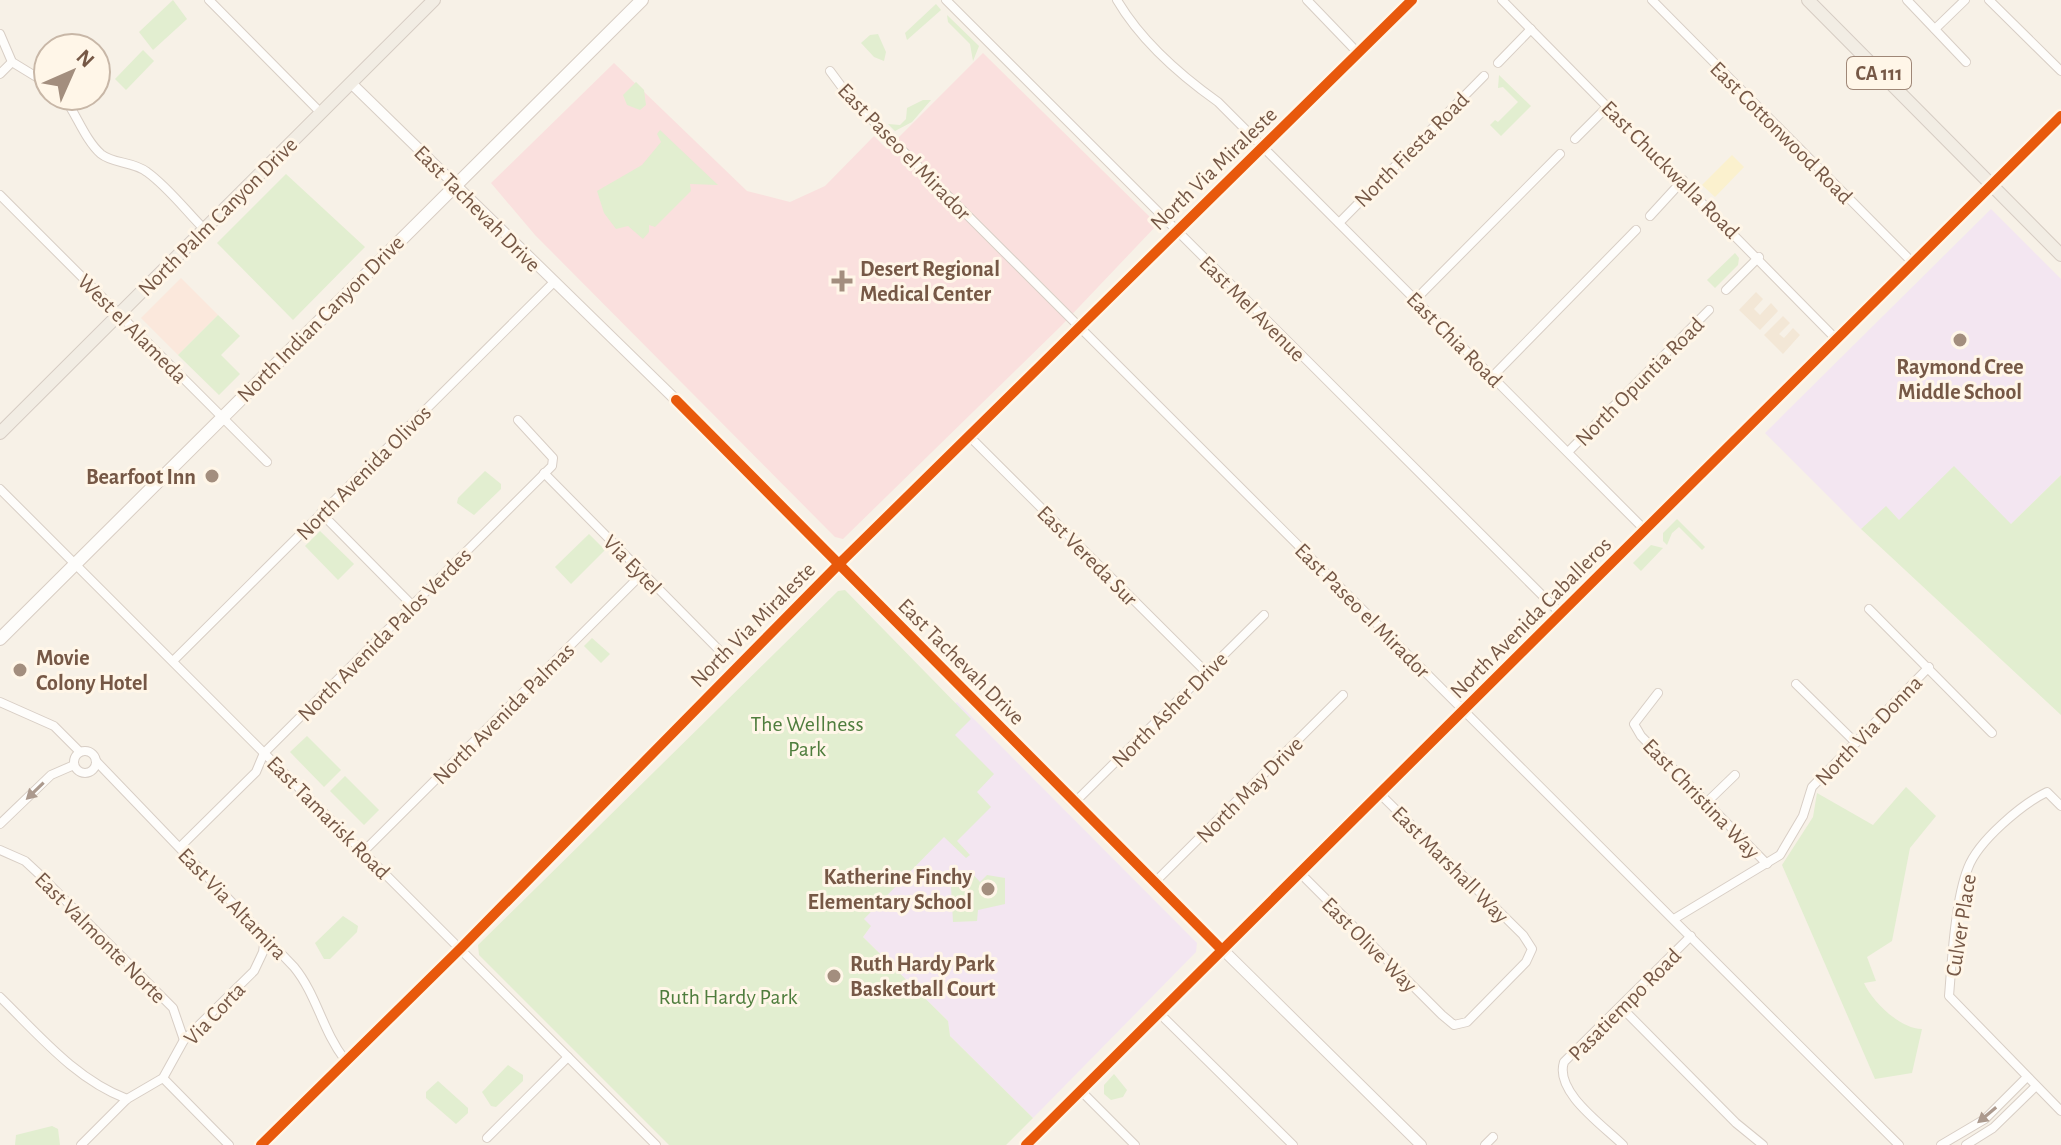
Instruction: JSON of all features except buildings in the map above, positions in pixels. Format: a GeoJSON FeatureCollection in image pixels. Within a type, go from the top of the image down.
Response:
{"type":"FeatureCollection","features":[{"type":"Feature","properties":{"kind":"main road","name":"North Palm Canyon Drive"},"geometry":{"type":"LineString","coordinates":[[0,433],[434,0]]}},
{"type":"Feature","properties":{"kind":"main road","name":"North Indian Canyon Drive"},"geometry":{"type":"LineString","coordinates":[[0,639],[642,0]]}},
{"type":"Feature","properties":{"kind":"main road","name":"CA 111"},"geometry":{"type":"LineString","coordinates":[[1808,0],[2061,255]]}},
{"type":"Feature","properties":{"kind":"street"},"geometry":{"type":"LineString","coordinates":[[209,0],[321,113]]}},
{"type":"Feature","properties":{"kind":"street"},"geometry":{"type":"LineString","coordinates":[[216,8],[224,0]]}},
{"type":"Feature","properties":{"kind":"street","name":"East Mel Avenue"},"geometry":{"type":"LineString","coordinates":[[946,0],[1561,614]]}},
{"type":"Feature","properties":{"kind":"street","name":"East Chia Road"},"geometry":{"type":"LineString","coordinates":[[1117,0],[1130,21],[1185,78],[1218,102],[1645,530]]}},
{"type":"Feature","properties":{"kind":"street"},"geometry":{"type":"LineString","coordinates":[[1307,0],[1358,53]]}},
{"type":"Feature","properties":{"kind":"street","name":"North Via Miraleste"},"geometry":{"type":"LineString","coordinates":[[266,1143],[839,564],[1176,231],[1265,149],[1412,0]]}},
{"type":"Feature","properties":{"kind":"street","name":"East Chuckwalla Road"},"geometry":{"type":"LineString","coordinates":[[1502,0],[1759,257],[1837,340]]}},
{"type":"Feature","properties":{"kind":"street","name":"East Cottonwood Road"},"geometry":{"type":"LineString","coordinates":[[1652,0],[1913,263]]}},
{"type":"Feature","properties":{"kind":"street"},"geometry":{"type":"LineString","coordinates":[[1907,0],[1966,62]]}},
{"type":"Feature","properties":{"kind":"street"},"geometry":{"type":"LineString","coordinates":[[1935,29],[1965,0]]}},
{"type":"Feature","properties":{"kind":"street"},"geometry":{"type":"LineString","coordinates":[[1989,0],[2061,71]]}},
{"type":"Feature","properties":{"kind":"street"},"geometry":{"type":"LineString","coordinates":[[1498,63],[1531,29]]}},
{"type":"Feature","properties":{"kind":"street"},"geometry":{"type":"LineString","coordinates":[[0,34],[12,62],[32,74]]}},
{"type":"Feature","properties":{"kind":"street"},"geometry":{"type":"LineString","coordinates":[[0,74],[12,62]]}},
{"type":"Feature","properties":{"kind":"street","name":"East Paseo el Mirador"},"geometry":{"type":"LineString","coordinates":[[830,71],[850,98],[1899,1145]]}},
{"type":"Feature","properties":{"kind":"street","name":"North Fiesta Road"},"geometry":{"type":"LineString","coordinates":[[1339,223],[1484,76]]}},
{"type":"Feature","properties":{"kind":"street","name":"East Tachevah Drive"},"geometry":{"type":"LineString","coordinates":[[351,83],[676,400],[1415,1143]]}},
{"type":"Feature","properties":{"kind":"street"},"geometry":{"type":"LineString","coordinates":[[1575,139],[1608,106]]}},
{"type":"Feature","properties":{"kind":"street"},"geometry":{"type":"LineString","coordinates":[[73,112],[93,146],[104,157],[129,161],[148,172],[205,230]]}},
{"type":"Feature","properties":{"kind":"street","name":"North Avenida Caballeros"},"geometry":{"type":"LineString","coordinates":[[1026,1145],[2061,116]]}},
{"type":"Feature","properties":{"kind":"street"},"geometry":{"type":"LineString","coordinates":[[1416,299],[1560,154]]}},
{"type":"Feature","properties":{"kind":"street"},"geometry":{"type":"LineString","coordinates":[[1650,216],[1683,180]]}},
{"type":"Feature","properties":{"kind":"street","name":"West el Alameda"},"geometry":{"type":"LineString","coordinates":[[0,195],[267,462]]}},
{"type":"Feature","properties":{"kind":"street"},"geometry":{"type":"LineString","coordinates":[[1492,377],[1636,230]]}},
{"type":"Feature","properties":{"kind":"street"},"geometry":{"type":"LineString","coordinates":[[1726,290],[1759,257]]}},
{"type":"Feature","properties":{"kind":"street","name":"North Avenida Olivos"},"geometry":{"type":"LineString","coordinates":[[173,661],[553,283]]}},
{"type":"Feature","properties":{"kind":"street","name":"North Opuntia Road"},"geometry":{"type":"LineString","coordinates":[[1568,452],[1709,310]]}},
{"type":"Feature","properties":{"kind":"street"},"geometry":{"type":"LineString","coordinates":[[518,420],[553,458],[552,466],[544,473]]}},
{"type":"Feature","properties":{"kind":"street","name":"East Vereda Sur"},"geometry":{"type":"LineString","coordinates":[[969,436],[1206,672]]}},
{"type":"Feature","properties":{"kind":"street","name":"Via Eytel"},"geometry":{"type":"LineString","coordinates":[[544,473],[723,654]]}},
{"type":"Feature","properties":{"kind":"street","name":"North Avenida Palos Verdes"},"geometry":{"type":"LineString","coordinates":[[180,847],[256,772],[264,753],[544,473]]}},
{"type":"Feature","properties":{"kind":"street","name":"East Tamarisk Road"},"geometry":{"type":"LineString","coordinates":[[0,489],[656,1145]]}},
{"type":"Feature","properties":{"kind":"street"},"geometry":{"type":"LineString","coordinates":[[321,513],[412,605]]}},
{"type":"Feature","properties":{"kind":"street","name":"North Avenida Palmas"},"geometry":{"type":"LineString","coordinates":[[364,851],[642,574]]}},
{"type":"Feature","properties":{"kind":"street"},"geometry":{"type":"LineString","coordinates":[[1869,609],[1992,733]]}},
{"type":"Feature","properties":{"kind":"street","name":"North Asher Drive"},"geometry":{"type":"LineString","coordinates":[[1074,803],[1264,615]]}},
{"type":"Feature","properties":{"kind":"street","name":"North Via Donna"},"geometry":{"type":"LineString","coordinates":[[1674,919],[1780,855],[1803,816],[1812,787],[1929,667]]}},
{"type":"Feature","properties":{"kind":"street"},"geometry":{"type":"LineString","coordinates":[[1796,684],[1856,743]]}},
{"type":"Feature","properties":{"kind":"street","name":"East Christina Way"},"geometry":{"type":"LineString","coordinates":[[1658,693],[1634,724],[1641,736],[1767,864]]}},
{"type":"Feature","properties":{"kind":"street","name":"North May Drive"},"geometry":{"type":"LineString","coordinates":[[1154,883],[1343,695]]}},
{"type":"Feature","properties":{"kind":"street","name":"East Via Altamira"},"geometry":{"type":"LineString","coordinates":[[0,702],[54,726],[80,752],[91,752],[123,790],[308,985],[316,1013],[345,1060]]}},
{"type":"Feature","properties":{"kind":"street"},"geometry":{"type":"LineString","coordinates":[[0,824],[51,775],[74,765],[80,752]]}},
{"type":"Feature","properties":{"kind":"street"},"geometry":{"type":"LineString","coordinates":[[74,765],[85,774],[92,771],[96,761]]}},
{"type":"Feature","properties":{"kind":"street"},"geometry":{"type":"LineString","coordinates":[[1706,803],[1735,775]]}},
{"type":"Feature","properties":{"kind":"street","name":"Culver Place"},"geometry":{"type":"LineString","coordinates":[[2027,1077],[1949,996],[1953,948],[1968,866],[2026,802],[2047,792],[2061,806]]}},
{"type":"Feature","properties":{"kind":"street","name":"East Marshall Way"},"geometry":{"type":"LineString","coordinates":[[1379,793],[1523,935],[1532,949],[1526,962],[1467,1022],[1454,1025],[1442,1015]]}},
{"type":"Feature","properties":{"kind":"street","name":"East Valmonte Norte"},"geometry":{"type":"LineString","coordinates":[[1,851],[25,861],[173,1008],[184,1040]]}},
{"type":"Feature","properties":{"kind":"street","name":"East Olive Way"},"geometry":{"type":"LineString","coordinates":[[1299,872],[1442,1015]]}},
{"type":"Feature","properties":{"kind":"street","name":"Pasatiempo Road"},"geometry":{"type":"LineString","coordinates":[[1623,1145],[1568,1089],[1561,1070],[1564,1062],[1691,936]]}},
{"type":"Feature","properties":{"kind":"street","name":"Via Corta"},"geometry":{"type":"LineString","coordinates":[[163,1078],[184,1040],[254,971],[263,952],[265,937]]}},
{"type":"Feature","properties":{"kind":"street"},"geometry":{"type":"LineString","coordinates":[[0,997],[77,1072],[103,1090],[127,1099]]}},
{"type":"Feature","properties":{"kind":"street"},"geometry":{"type":"LineString","coordinates":[[1621,1007],[1736,1123],[1763,1145]]}},
{"type":"Feature","properties":{"kind":"street"},"geometry":{"type":"LineString","coordinates":[[1158,1012],[1293,1145]]}},
{"type":"Feature","properties":{"kind":"street"},"geometry":{"type":"LineString","coordinates":[[487,1138],[568,1057]]}},
{"type":"Feature","properties":{"kind":"street"},"geometry":{"type":"LineString","coordinates":[[1941,1145],[1985,1119],[2027,1077],[2061,1111]]}},
{"type":"Feature","properties":{"kind":"street"},"geometry":{"type":"LineString","coordinates":[[81,1145],[127,1099],[163,1078],[229,1145]]}},
{"type":"Feature","properties":{"kind":"street"},"geometry":{"type":"LineString","coordinates":[[1966,1145],[1993,1128],[2036,1086]]}},
{"type":"Feature","properties":{"kind":"street"},"geometry":{"type":"LineString","coordinates":[[1081,1091],[1135,1145]]}},
{"type":"Feature","properties":{"kind":"street"},"geometry":{"type":"LineString","coordinates":[[1485,1145],[1493,1137]]}},
{"type":"Feature","properties":{"kind":"street"},"geometry":{"type":"LineString","coordinates":[[642,1145],[649,1138]]}},
{"type":"Feature","properties":{"kind":"shaded area","name":"Desert Regional Medical Center"},"geometry":{"type":"Polygon","coordinates":[[[983,53],[1151,218],[1155,227],[1061,326],[843,539],[835,537],[535,235],[491,183],[614,63],[747,191],[790,202],[825,186],[874,136],[887,149],[983,53]]]}},
{"type":"Feature","properties":{"kind":"shaded area","name":"Raymond Cree Middle School"},"geometry":{"type":"Polygon","coordinates":[[[1991,209],[2061,279],[2061,475],[2011,524],[1899,520],[1886,507],[1861,529],[1765,433],[1991,209]]]}},
{"type":"Feature","properties":{"kind":"shaded area"},"geometry":{"type":"Polygon","coordinates":[[[181,278],[218,315],[178,355],[141,318],[181,278]]]}},
{"type":"Feature","properties":{"kind":"shaded area"},"geometry":{"type":"Polygon","coordinates":[[[1756,292],[1763,299],[1754,309],[1760,315],[1771,303],[1778,311],[1760,330],[1739,310],[1756,292]]]}},
{"type":"Feature","properties":{"kind":"shaded area"},"geometry":{"type":"Polygon","coordinates":[[[1783,316],[1790,323],[1779,334],[1784,338],[1793,328],[1800,335],[1783,354],[1764,335],[1783,316]]]}},
{"type":"Feature","properties":{"kind":"shaded area","name":"Katherine Finchy Elementary School"},"geometry":{"type":"Polygon","coordinates":[[[957,702],[1197,943],[1196,952],[1033,1118],[950,1036],[948,1021],[863,937],[870,927],[801,858],[957,702]]]}},
{"type":"Feature","properties":{"kind":"green space"},"geometry":{"type":"Polygon","coordinates":[[[173,0],[187,19],[153,50],[139,32],[173,0]]]}},
{"type":"Feature","properties":{"kind":"green space"},"geometry":{"type":"Polygon","coordinates":[[[936,4],[941,10],[907,40],[905,33],[936,4]]]}},
{"type":"Feature","properties":{"kind":"green space"},"geometry":{"type":"Polygon","coordinates":[[[947,15],[979,46],[973,61],[970,44],[948,22],[947,15]]]}},
{"type":"Feature","properties":{"kind":"green space"},"geometry":{"type":"Polygon","coordinates":[[[878,34],[886,52],[884,61],[874,57],[861,43],[870,35],[878,34]]]}},
{"type":"Feature","properties":{"kind":"green space"},"geometry":{"type":"Polygon","coordinates":[[[143,50],[154,61],[126,90],[115,79],[143,50]]]}},
{"type":"Feature","properties":{"kind":"green space"},"geometry":{"type":"Polygon","coordinates":[[[1499,75],[1531,106],[1501,136],[1490,125],[1495,120],[1498,122],[1518,102],[1503,87],[1498,88],[1499,75]]]}},
{"type":"Feature","properties":{"kind":"green space"},"geometry":{"type":"Polygon","coordinates":[[[636,82],[644,90],[646,105],[640,110],[627,105],[623,95],[636,82]]]}},
{"type":"Feature","properties":{"kind":"green space"},"geometry":{"type":"Polygon","coordinates":[[[923,100],[931,100],[912,122],[895,131],[888,124],[900,125],[906,119],[907,108],[923,100]]]}},
{"type":"Feature","properties":{"kind":"green space"},"geometry":{"type":"Polygon","coordinates":[[[660,130],[718,185],[690,184],[691,191],[655,227],[649,225],[649,232],[643,239],[628,226],[616,229],[604,213],[597,191],[642,165],[661,142],[657,134],[660,130]]]}},
{"type":"Feature","properties":{"kind":"green space"},"geometry":{"type":"Polygon","coordinates":[[[286,174],[365,247],[293,320],[217,243],[286,174]]]}},
{"type":"Feature","properties":{"kind":"green space"},"geometry":{"type":"Polygon","coordinates":[[[1735,253],[1739,258],[1738,265],[1715,288],[1707,280],[1735,253]]]}},
{"type":"Feature","properties":{"kind":"green space"},"geometry":{"type":"Polygon","coordinates":[[[218,315],[240,336],[221,355],[240,374],[219,395],[178,355],[218,315]]]}},
{"type":"Feature","properties":{"kind":"green space"},"geometry":{"type":"Polygon","coordinates":[[[1954,466],[2011,524],[2061,475],[2061,715],[1861,529],[1886,506],[1899,520],[1954,466]]]}},
{"type":"Feature","properties":{"kind":"green space"},"geometry":{"type":"Polygon","coordinates":[[[485,471],[501,484],[501,489],[474,515],[457,503],[458,498],[485,471]]]}},
{"type":"Feature","properties":{"kind":"green space"},"geometry":{"type":"Polygon","coordinates":[[[1677,519],[1705,547],[1702,550],[1679,527],[1672,533],[1667,545],[1663,541],[1663,533],[1677,519]]]}},
{"type":"Feature","properties":{"kind":"green space"},"geometry":{"type":"Polygon","coordinates":[[[320,531],[354,564],[338,580],[305,546],[320,531]]]}},
{"type":"Feature","properties":{"kind":"green space"},"geometry":{"type":"Polygon","coordinates":[[[589,534],[605,550],[571,584],[555,567],[589,534]]]}},
{"type":"Feature","properties":{"kind":"green space"},"geometry":{"type":"Polygon","coordinates":[[[1651,545],[1663,548],[1641,571],[1633,563],[1651,545]]]}},
{"type":"Feature","properties":{"kind":"green space","name":"Ruth Hardy Park"},"geometry":{"type":"Polygon","coordinates":[[[845,590],[971,719],[955,735],[994,774],[977,792],[991,807],[957,841],[970,855],[966,858],[944,837],[864,919],[871,926],[863,937],[948,1021],[950,1036],[1033,1118],[1006,1145],[669,1145],[479,955],[478,945],[838,591],[845,590]]]}},
{"type":"Feature","properties":{"kind":"green space"},"geometry":{"type":"Polygon","coordinates":[[[592,638],[610,654],[601,663],[584,646],[592,638]]]}},
{"type":"Feature","properties":{"kind":"green space"},"geometry":{"type":"Polygon","coordinates":[[[307,736],[341,770],[324,787],[290,752],[307,736]]]}},
{"type":"Feature","properties":{"kind":"green space"},"geometry":{"type":"Polygon","coordinates":[[[345,776],[379,810],[364,825],[330,791],[345,776]]]}},
{"type":"Feature","properties":{"kind":"green space"},"geometry":{"type":"Polygon","coordinates":[[[1906,787],[1936,816],[1910,848],[1892,941],[1867,957],[1876,981],[1864,983],[1888,1013],[1905,1024],[1922,1029],[1912,1073],[1875,1079],[1782,865],[1813,817],[1817,793],[1873,825],[1906,787]]]}},
{"type":"Feature","properties":{"kind":"green space"},"geometry":{"type":"Polygon","coordinates":[[[969,870],[980,882],[987,875],[1005,878],[1005,904],[978,910],[977,921],[953,922],[951,887],[969,870]]]}},
{"type":"Feature","properties":{"kind":"green space"},"geometry":{"type":"Polygon","coordinates":[[[343,916],[358,926],[357,932],[330,959],[324,959],[315,943],[343,916]]]}},
{"type":"Feature","properties":{"kind":"green space"},"geometry":{"type":"Polygon","coordinates":[[[508,1065],[523,1075],[523,1081],[496,1107],[491,1106],[482,1092],[508,1065]]]}},
{"type":"Feature","properties":{"kind":"green space"},"geometry":{"type":"Polygon","coordinates":[[[1114,1074],[1127,1090],[1123,1097],[1111,1100],[1104,1094],[1104,1085],[1114,1074]]]}},
{"type":"Feature","properties":{"kind":"green space"},"geometry":{"type":"Polygon","coordinates":[[[438,1081],[468,1108],[468,1113],[456,1124],[426,1098],[426,1092],[438,1081]]]}},
{"type":"Feature","properties":{"kind":"green space"},"geometry":{"type":"Polygon","coordinates":[[[52,1126],[58,1129],[60,1145],[15,1145],[16,1135],[52,1126]]]}},
{"type":"Feature","properties":{"kind":"sand"},"geometry":{"type":"Polygon","coordinates":[[[1732,155],[1744,167],[1715,197],[1702,185],[1732,155]]]}},
{"type":"Feature","properties":{"kind":"cycle path"},"geometry":{"type":"LineString","coordinates":[[261,1145],[461,948],[839,564],[1412,0]]}},
{"type":"Feature","properties":{"kind":"cycle path"},"geometry":{"type":"LineString","coordinates":[[1026,1145],[2061,116]]}},
{"type":"Feature","properties":{"kind":"cycle path"},"geometry":{"type":"LineString","coordinates":[[676,400],[1221,949]]}},
{"type":"Feature","properties":{"kind":"place","name":"Desert Regional Medical Center"},"geometry":{"type":"Point","coordinates":[842,281]}},
{"type":"Feature","properties":{"kind":"place","name":"Raymond Cree Middle School"},"geometry":{"type":"Point","coordinates":[1960,340]}},
{"type":"Feature","properties":{"kind":"place","name":"Bearfoot Inn"},"geometry":{"type":"Point","coordinates":[212,476]}},
{"type":"Feature","properties":{"kind":"place","name":"Movie Colony Hotel"},"geometry":{"type":"Point","coordinates":[20,670]}},
{"type":"Feature","properties":{"kind":"place","name":"Katherine Finchy Elementary School"},"geometry":{"type":"Point","coordinates":[988,889]}},
{"type":"Feature","properties":{"kind":"place","name":"Ruth Hardy Park Basketball Court"},"geometry":{"type":"Point","coordinates":[834,976]}},
{"type":"Feature","properties":{"kind":"park label","name":"The Wellness Park"},"geometry":{"type":"Point","coordinates":[807,736]}}]}
